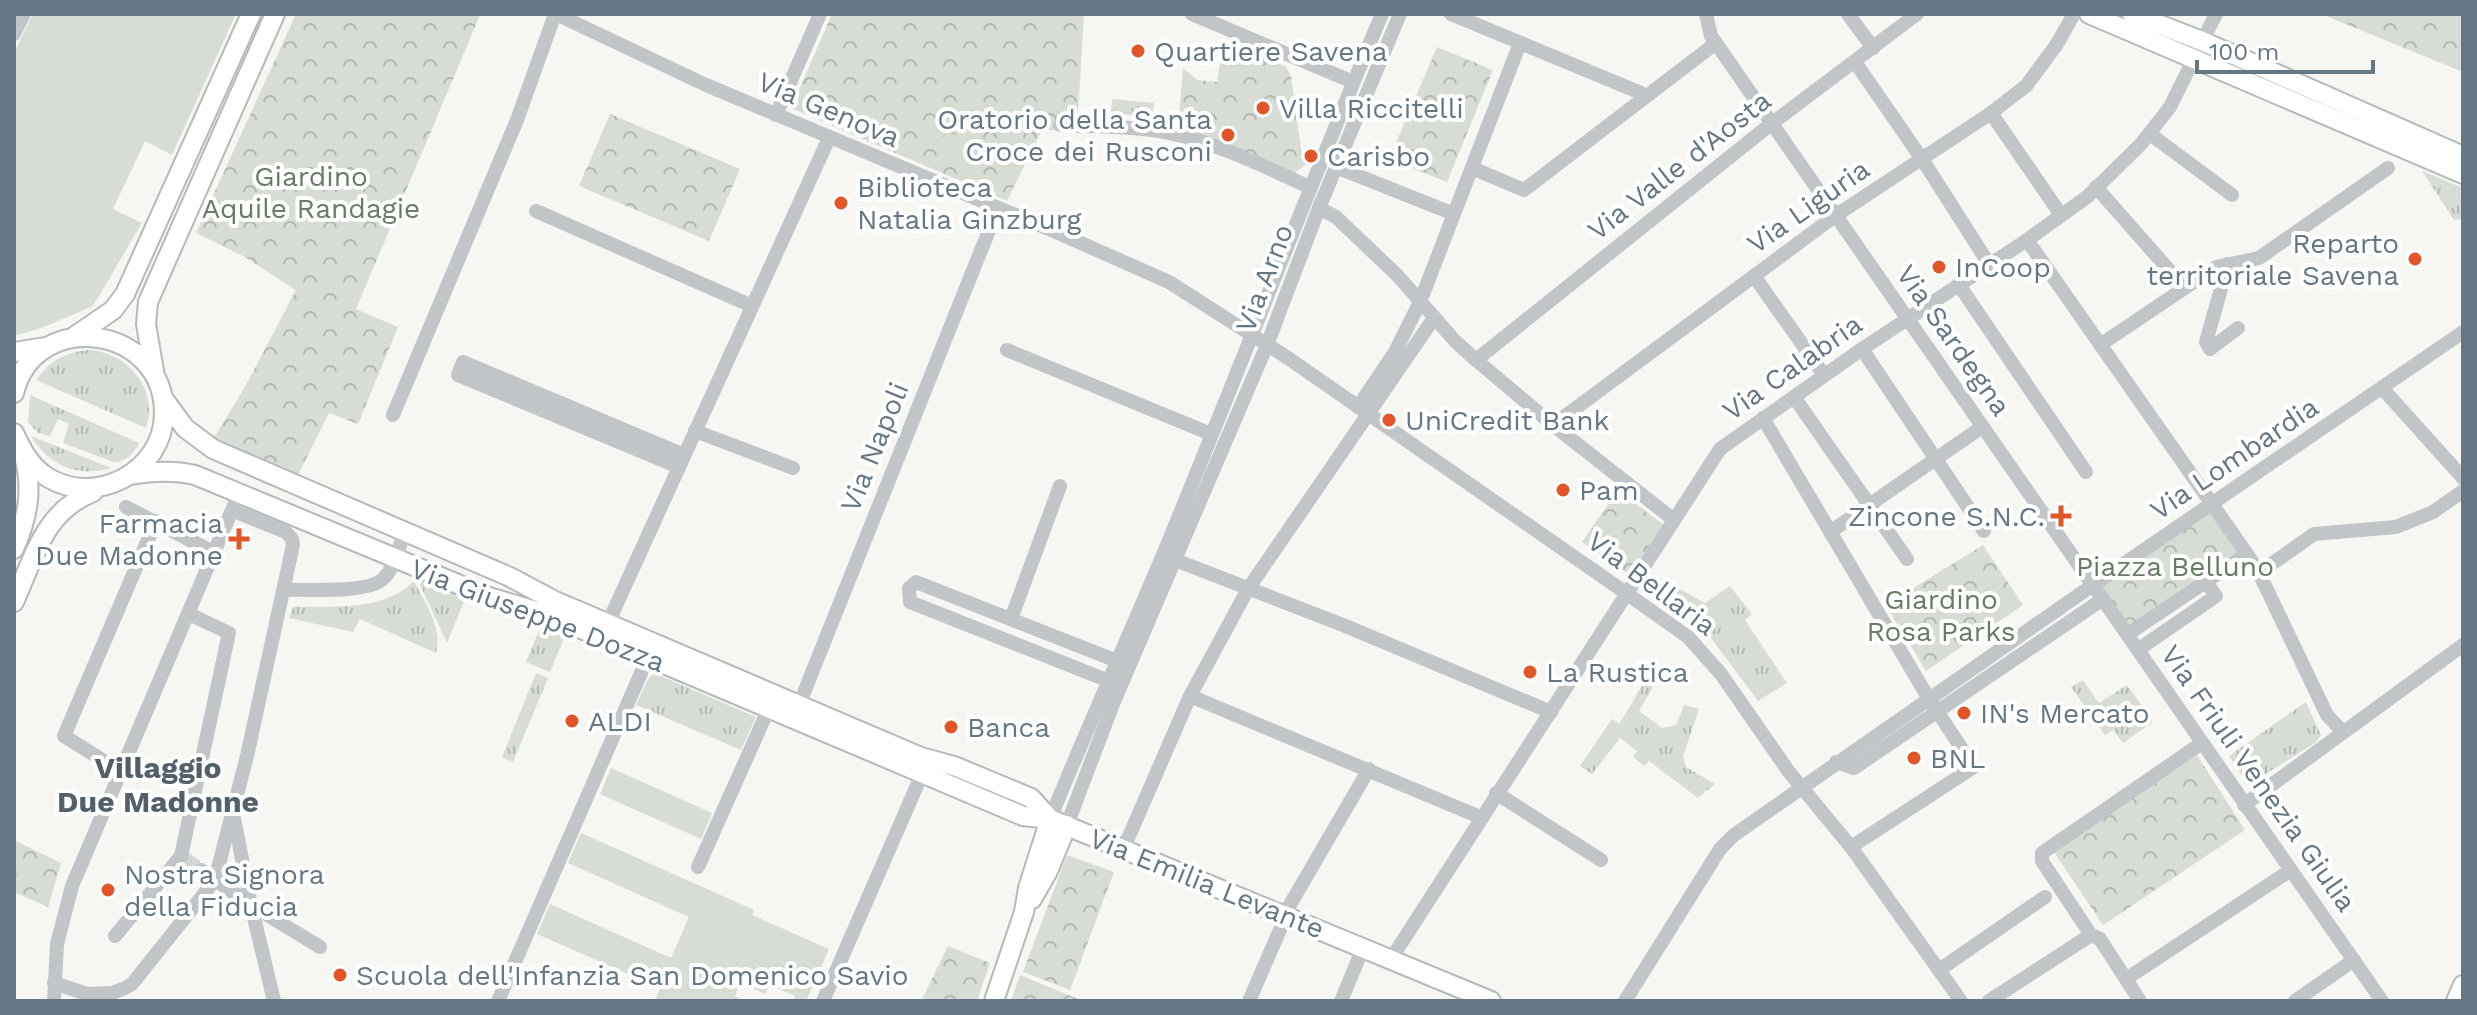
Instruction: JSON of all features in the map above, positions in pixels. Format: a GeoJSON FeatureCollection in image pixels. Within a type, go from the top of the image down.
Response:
{"type":"FeatureCollection","features":[{"type":"Feature","properties":{"kind":"main road"},"geometry":{"type":"LineString","coordinates":[[14,352],[49,346],[72,337],[108,315],[125,294],[251,14]]}},
{"type":"Feature","properties":{"kind":"main road"},"geometry":{"type":"LineString","coordinates":[[14,602],[48,526],[59,512],[74,499],[130,475],[157,442],[164,416],[163,398],[146,324],[148,302],[275,14]]}},
{"type":"Feature","properties":{"kind":"main road"},"geometry":{"type":"LineString","coordinates":[[2089,14],[2463,174]]}},
{"type":"Feature","properties":{"kind":"main road"},"geometry":{"type":"LineString","coordinates":[[2132,14],[2202,41],[2463,156]]}},
{"type":"Feature","properties":{"kind":"main road"},"geometry":{"type":"LineString","coordinates":[[72,337],[105,338],[121,344],[141,358],[156,378]]}},
{"type":"Feature","properties":{"kind":"main road"},"geometry":{"type":"LineString","coordinates":[[17,385],[29,363],[49,346]]}},
{"type":"Feature","properties":{"kind":"main road","name":"Via Giuseppe Dozza"},"geometry":{"type":"LineString","coordinates":[[163,398],[185,428],[213,449],[799,705],[922,766],[941,782],[1023,816],[1058,822]]}},
{"type":"Feature","properties":{"kind":"main road"},"geometry":{"type":"LineString","coordinates":[[14,433],[29,476],[30,500],[14,549]]}},
{"type":"Feature","properties":{"kind":"main road"},"geometry":{"type":"LineString","coordinates":[[23,454],[33,466],[60,483],[92,488],[108,486]]}},
{"type":"Feature","properties":{"kind":"main road","name":"Via Giuseppe Dozza"},"geometry":{"type":"LineString","coordinates":[[130,475],[150,471],[195,475],[507,603],[546,614],[769,708],[922,766],[954,766],[1031,798],[1058,822]]}},
{"type":"Feature","properties":{"kind":"main road"},"geometry":{"type":"LineString","coordinates":[[994,1001],[1024,912],[1048,871],[1058,822]]}},
{"type":"Feature","properties":{"kind":"main road","name":"Via Emilia Levante"},"geometry":{"type":"LineString","coordinates":[[1058,822],[1491,1001]]}},
{"type":"Feature","properties":{"kind":"main road"},"geometry":{"type":"LineString","coordinates":[[2456,1001],[2463,985]]}},
{"type":"Feature","properties":{"kind":"street"},"geometry":{"type":"LineString","coordinates":[[14,34],[24,14]]}},
{"type":"Feature","properties":{"kind":"street"},"geometry":{"type":"LineString","coordinates":[[393,415],[517,120],[555,14]]}},
{"type":"Feature","properties":{"kind":"street","name":"Via Genova"},"geometry":{"type":"LineString","coordinates":[[555,14],[706,85],[1158,276],[1252,337]]}},
{"type":"Feature","properties":{"kind":"street"},"geometry":{"type":"LineString","coordinates":[[776,115],[820,14]]}},
{"type":"Feature","properties":{"kind":"street"},"geometry":{"type":"LineString","coordinates":[[1192,14],[1353,82]]}},
{"type":"Feature","properties":{"kind":"street","name":"Via Arno"},"geometry":{"type":"LineString","coordinates":[[1058,822],[1113,704],[1169,558],[1211,434],[1382,14]]}},
{"type":"Feature","properties":{"kind":"street","name":"Via Arno"},"geometry":{"type":"LineString","coordinates":[[1058,822],[1117,661],[1169,558],[1267,345],[1319,208],[1400,14]]}},
{"type":"Feature","properties":{"kind":"street"},"geometry":{"type":"LineString","coordinates":[[1451,14],[1641,93],[1644,97]]}},
{"type":"Feature","properties":{"kind":"street","name":"Via Sardegna"},"geometry":{"type":"LineString","coordinates":[[1706,14],[1711,36],[2093,585]]}},
{"type":"Feature","properties":{"kind":"street"},"geometry":{"type":"LineString","coordinates":[[1848,14],[1873,48]]}},
{"type":"Feature","properties":{"kind":"street","name":"Via Valle d'Aosta"},"geometry":{"type":"LineString","coordinates":[[1476,360],[1771,124],[1917,14]]}},
{"type":"Feature","properties":{"kind":"street","name":"Via Liguria"},"geometry":{"type":"LineString","coordinates":[[1553,425],[1835,216],[1991,113],[2026,86],[2057,44],[2074,14]]}},
{"type":"Feature","properties":{"kind":"street"},"geometry":{"type":"LineString","coordinates":[[2202,41],[2202,31],[2209,14]]}},
{"type":"Feature","properties":{"kind":"street"},"geometry":{"type":"LineString","coordinates":[[2202,41],[2216,14]]}},
{"type":"Feature","properties":{"kind":"street","name":"Via Calabria"},"geometry":{"type":"LineString","coordinates":[[1391,959],[1720,449],[1862,349],[2027,240],[2096,187],[2150,134],[2170,107],[2202,41]]}},
{"type":"Feature","properties":{"kind":"street"},"geometry":{"type":"LineString","coordinates":[[1364,410],[1420,302],[1520,43]]}},
{"type":"Feature","properties":{"kind":"street"},"geometry":{"type":"LineString","coordinates":[[1472,168],[1524,190],[1716,43]]}},
{"type":"Feature","properties":{"kind":"street"},"geometry":{"type":"LineString","coordinates":[[1855,62],[1989,264]]}},
{"type":"Feature","properties":{"kind":"street"},"geometry":{"type":"LineString","coordinates":[[1991,113],[2061,215]]}},
{"type":"Feature","properties":{"kind":"street"},"geometry":{"type":"LineString","coordinates":[[1060,125],[1117,126],[1161,132],[1242,158],[1309,187]]}},
{"type":"Feature","properties":{"kind":"street"},"geometry":{"type":"LineString","coordinates":[[2150,134],[2232,195]]}},
{"type":"Feature","properties":{"kind":"street"},"geometry":{"type":"LineString","coordinates":[[608,623],[829,138]]}},
{"type":"Feature","properties":{"kind":"street"},"geometry":{"type":"LineString","coordinates":[[1336,167],[1454,214]]}},
{"type":"Feature","properties":{"kind":"street"},"geometry":{"type":"LineString","coordinates":[[2100,345],[2216,267],[2259,258],[2388,168]]}},
{"type":"Feature","properties":{"kind":"street"},"geometry":{"type":"LineString","coordinates":[[2096,187],[2184,287]]}},
{"type":"Feature","properties":{"kind":"street","name":"Via Napoli"},"geometry":{"type":"LineString","coordinates":[[799,705],[998,208]]}},
{"type":"Feature","properties":{"kind":"street"},"geometry":{"type":"LineString","coordinates":[[1319,208],[1336,217],[1353,233],[1476,360],[1674,520]]}},
{"type":"Feature","properties":{"kind":"street"},"geometry":{"type":"LineString","coordinates":[[536,211],[752,306]]}},
{"type":"Feature","properties":{"kind":"street"},"geometry":{"type":"LineString","coordinates":[[2027,240],[2247,554],[2327,715],[2343,732]]}},
{"type":"Feature","properties":{"kind":"street"},"geometry":{"type":"LineString","coordinates":[[2228,264],[2206,342],[2210,349],[2238,328]]}},
{"type":"Feature","properties":{"kind":"street"},"geometry":{"type":"LineString","coordinates":[[1754,276],[1824,375]]}},
{"type":"Feature","properties":{"kind":"street"},"geometry":{"type":"LineString","coordinates":[[1959,285],[2086,472]]}},
{"type":"Feature","properties":{"kind":"street"},"geometry":{"type":"LineString","coordinates":[[1123,850],[1190,696],[1248,589],[1364,410],[1434,318]]}},
{"type":"Feature","properties":{"kind":"street","name":"Via Lombardia"},"geometry":{"type":"LineString","coordinates":[[1625,1001],[1720,849],[1752,821],[1836,762],[1854,768],[2093,585],[2463,332]]}},
{"type":"Feature","properties":{"kind":"street","name":"Via Bellaria"},"geometry":{"type":"LineString","coordinates":[[1252,337],[1364,410],[1688,637],[1704,653],[1801,787],[1820,806],[1851,847],[1961,1001]]}},
{"type":"Feature","properties":{"kind":"street"},"geometry":{"type":"LineString","coordinates":[[1862,349],[1984,531]]}},
{"type":"Feature","properties":{"kind":"street"},"geometry":{"type":"LineString","coordinates":[[1007,350],[1211,434]]}},
{"type":"Feature","properties":{"kind":"street"},"geometry":{"type":"LineString","coordinates":[[463,362],[682,461],[458,375],[463,362]]}},
{"type":"Feature","properties":{"kind":"street"},"geometry":{"type":"LineString","coordinates":[[2382,388],[2462,474]]}},
{"type":"Feature","properties":{"kind":"street"},"geometry":{"type":"LineString","coordinates":[[1794,397],[1907,559]]}},
{"type":"Feature","properties":{"kind":"street"},"geometry":{"type":"LineString","coordinates":[[1763,418],[1933,705],[1974,767],[1851,847]]}},
{"type":"Feature","properties":{"kind":"street"},"geometry":{"type":"LineString","coordinates":[[1830,532],[1982,427]]}},
{"type":"Feature","properties":{"kind":"street"},"geometry":{"type":"LineString","coordinates":[[695,431],[793,468]]}},
{"type":"Feature","properties":{"kind":"street"},"geometry":{"type":"LineString","coordinates":[[1011,619],[1060,486]]}},
{"type":"Feature","properties":{"kind":"street"},"geometry":{"type":"LineString","coordinates":[[54,1001],[57,944],[72,886],[234,511],[234,491]]}},
{"type":"Feature","properties":{"kind":"street"},"geometry":{"type":"LineString","coordinates":[[2259,573],[2314,534],[2396,527],[2433,512],[2463,491]]}},
{"type":"Feature","properties":{"kind":"street"},"geometry":{"type":"LineString","coordinates":[[126,507],[215,553]]}},
{"type":"Feature","properties":{"kind":"street"},"geometry":{"type":"LineString","coordinates":[[54,983],[87,994],[112,993],[132,984],[215,880],[285,590],[293,545],[290,535],[234,511]]}},
{"type":"Feature","properties":{"kind":"street"},"geometry":{"type":"LineString","coordinates":[[120,771],[64,736],[156,521]]}},
{"type":"Feature","properties":{"kind":"street"},"geometry":{"type":"LineString","coordinates":[[285,590],[370,586],[385,578],[405,531]]}},
{"type":"Feature","properties":{"kind":"street"},"geometry":{"type":"LineString","coordinates":[[2128,634],[2247,554]]}},
{"type":"Feature","properties":{"kind":"street"},"geometry":{"type":"LineString","coordinates":[[1169,558],[1343,625],[1551,712]]}},
{"type":"Feature","properties":{"kind":"street"},"geometry":{"type":"LineString","coordinates":[[1109,681],[910,602],[909,588],[916,582],[1117,661]]}},
{"type":"Feature","properties":{"kind":"street"},"geometry":{"type":"LineString","coordinates":[[2139,649],[2216,596],[2206,582]]}},
{"type":"Feature","properties":{"kind":"street","name":"Via Friuli Venezia Giulia"},"geometry":{"type":"LineString","coordinates":[[2093,585],[2382,1001]]}},
{"type":"Feature","properties":{"kind":"street","name":"Via Lombardia"},"geometry":{"type":"LineString","coordinates":[[1933,705],[2103,599]]}},
{"type":"Feature","properties":{"kind":"street"},"geometry":{"type":"LineString","coordinates":[[115,936],[183,858],[229,633],[189,614]]}},
{"type":"Feature","properties":{"kind":"street"},"geometry":{"type":"LineString","coordinates":[[2244,805],[2463,645]]}},
{"type":"Feature","properties":{"kind":"street"},"geometry":{"type":"LineString","coordinates":[[498,1001],[648,657]]}},
{"type":"Feature","properties":{"kind":"street"},"geometry":{"type":"LineString","coordinates":[[1190,696],[1480,817]]}},
{"type":"Feature","properties":{"kind":"street"},"geometry":{"type":"LineString","coordinates":[[698,867],[769,708]]}},
{"type":"Feature","properties":{"kind":"street"},"geometry":{"type":"LineString","coordinates":[[2140,1001],[2100,939],[2091,935],[2042,861],[2042,853],[2202,743]]}},
{"type":"Feature","properties":{"kind":"street"},"geometry":{"type":"LineString","coordinates":[[823,1001],[922,766]]}},
{"type":"Feature","properties":{"kind":"street"},"geometry":{"type":"LineString","coordinates":[[1249,1001],[1285,915],[1369,769]]}},
{"type":"Feature","properties":{"kind":"street"},"geometry":{"type":"LineString","coordinates":[[1496,793],[1601,860]]}},
{"type":"Feature","properties":{"kind":"street"},"geometry":{"type":"LineString","coordinates":[[233,813],[274,1001]]}},
{"type":"Feature","properties":{"kind":"street"},"geometry":{"type":"LineString","coordinates":[[201,870],[320,947]]}},
{"type":"Feature","properties":{"kind":"street"},"geometry":{"type":"LineString","coordinates":[[2126,979],[2291,870]]}},
{"type":"Feature","properties":{"kind":"street"},"geometry":{"type":"LineString","coordinates":[[1939,970],[2045,897]]}},
{"type":"Feature","properties":{"kind":"street"},"geometry":{"type":"LineString","coordinates":[[1989,1001],[2091,935]]}},
{"type":"Feature","properties":{"kind":"street"},"geometry":{"type":"LineString","coordinates":[[1341,1001],[1363,948]]}},
{"type":"Feature","properties":{"kind":"street"},"geometry":{"type":"LineString","coordinates":[[2295,1001],[2354,960]]}},
{"type":"Feature","properties":{"kind":"street"},"geometry":{"type":"LineString","coordinates":[[46,1001],[54,983]]}},
{"type":"Feature","properties":{"kind":"green space"},"geometry":{"type":"Polygon","coordinates":[[[33,14],[236,14],[172,155],[145,141],[113,209],[142,223],[93,306],[14,336],[14,53],[33,14]]]}},
{"type":"Feature","properties":{"kind":"green space","name":"Giardino Aquile Randagie"},"geometry":{"type":"Polygon","coordinates":[[[296,14],[480,15],[356,309],[398,327],[358,424],[329,413],[298,475],[212,441],[245,387],[296,290],[243,256],[196,233],[296,14]]]}},
{"type":"Feature","properties":{"kind":"green space"},"geometry":{"type":"Polygon","coordinates":[[[832,14],[1084,14],[1077,130],[1042,130],[1007,201],[791,108],[832,14]]]}},
{"type":"Feature","properties":{"kind":"green space"},"geometry":{"type":"Polygon","coordinates":[[[2321,14],[2457,14],[2463,17],[2463,72],[2321,14]]]}},
{"type":"Feature","properties":{"kind":"green space"},"geometry":{"type":"Polygon","coordinates":[[[1223,44],[1285,66],[1291,76],[1302,156],[1315,152],[1304,160],[1307,164],[1290,176],[1236,148],[1178,128],[1183,68],[1197,80],[1217,82],[1223,44]]]}},
{"type":"Feature","properties":{"kind":"green space"},"geometry":{"type":"Polygon","coordinates":[[[1437,47],[1493,70],[1447,182],[1389,159],[1437,47]]]}},
{"type":"Feature","properties":{"kind":"green space"},"geometry":{"type":"Polygon","coordinates":[[[1112,99],[1154,103],[1152,117],[1111,113],[1112,99]]]}},
{"type":"Feature","properties":{"kind":"green space"},"geometry":{"type":"Polygon","coordinates":[[[610,114],[740,169],[709,241],[579,186],[610,114]]]}},
{"type":"Feature","properties":{"kind":"green space"},"geometry":{"type":"Polygon","coordinates":[[[946,131],[984,146],[975,168],[937,154],[946,131]]]}},
{"type":"Feature","properties":{"kind":"green space"},"geometry":{"type":"Polygon","coordinates":[[[2422,171],[2463,188],[2463,219],[2454,220],[2422,171]]]}},
{"type":"Feature","properties":{"kind":"green space"},"geometry":{"type":"Polygon","coordinates":[[[91,350],[117,359],[138,376],[148,400],[146,428],[36,380],[59,358],[91,350]]]}},
{"type":"Feature","properties":{"kind":"green space"},"geometry":{"type":"Polygon","coordinates":[[[30,395],[139,443],[129,457],[113,462],[63,443],[69,424],[58,419],[50,436],[38,433],[28,422],[30,395]]]}},
{"type":"Feature","properties":{"kind":"green space"},"geometry":{"type":"Polygon","coordinates":[[[31,436],[111,468],[87,471],[65,467],[46,455],[31,436]]]}},
{"type":"Feature","properties":{"kind":"green space"},"geometry":{"type":"Polygon","coordinates":[[[1618,490],[1664,525],[1630,575],[1582,542],[1618,490]]]}},
{"type":"Feature","properties":{"kind":"green space","name":"Piazza Belluno"},"geometry":{"type":"Polygon","coordinates":[[[2213,503],[2247,554],[2128,634],[2093,585],[2213,503]]]}},
{"type":"Feature","properties":{"kind":"green space","name":"Giardino Rosa Parks"},"geometry":{"type":"Polygon","coordinates":[[[1983,545],[2023,605],[1926,671],[1886,605],[1983,545]]]}},
{"type":"Feature","properties":{"kind":"green space"},"geometry":{"type":"Polygon","coordinates":[[[416,576],[467,594],[447,643],[416,576]]]}},
{"type":"Feature","properties":{"kind":"green space"},"geometry":{"type":"Polygon","coordinates":[[[1664,580],[1705,603],[1730,586],[1752,614],[1745,620],[1787,683],[1758,701],[1699,622],[1654,594],[1664,580]]]}},
{"type":"Feature","properties":{"kind":"green space"},"geometry":{"type":"Polygon","coordinates":[[[414,581],[435,625],[436,653],[360,619],[353,632],[289,618],[293,607],[373,603],[402,591],[414,581]]]}},
{"type":"Feature","properties":{"kind":"green space"},"geometry":{"type":"Polygon","coordinates":[[[541,626],[565,636],[550,672],[526,662],[541,626]]]}},
{"type":"Feature","properties":{"kind":"green space"},"geometry":{"type":"Polygon","coordinates":[[[1656,663],[1652,689],[1639,711],[1662,728],[1676,725],[1684,705],[1699,709],[1683,756],[1686,767],[1715,784],[1698,798],[1649,761],[1644,766],[1633,757],[1637,751],[1620,738],[1592,774],[1580,766],[1612,719],[1619,724],[1656,663]]]}},
{"type":"Feature","properties":{"kind":"green space"},"geometry":{"type":"Polygon","coordinates":[[[536,673],[548,678],[513,762],[502,757],[536,673]]]}},
{"type":"Feature","properties":{"kind":"green space"},"geometry":{"type":"Polygon","coordinates":[[[654,673],[756,717],[741,750],[636,705],[654,673]]]}},
{"type":"Feature","properties":{"kind":"green space"},"geometry":{"type":"Polygon","coordinates":[[[2083,680],[2099,703],[2127,685],[2153,722],[2123,743],[2113,730],[2105,735],[2071,687],[2083,680]]]}},
{"type":"Feature","properties":{"kind":"green space"},"geometry":{"type":"Polygon","coordinates":[[[2306,702],[2321,735],[2315,743],[2248,785],[2229,756],[2306,702]]]}},
{"type":"Feature","properties":{"kind":"green space"},"geometry":{"type":"Polygon","coordinates":[[[2197,755],[2245,830],[2103,925],[2054,852],[2197,755]]]}},
{"type":"Feature","properties":{"kind":"green space"},"geometry":{"type":"Polygon","coordinates":[[[611,768],[712,813],[701,839],[600,794],[611,768]]]}},
{"type":"Feature","properties":{"kind":"green space"},"geometry":{"type":"Polygon","coordinates":[[[581,833],[754,910],[752,915],[829,949],[806,1001],[793,1001],[795,996],[770,985],[765,994],[741,983],[735,996],[738,1001],[655,1001],[660,988],[537,934],[550,904],[671,958],[689,917],[568,863],[581,833]]]}},
{"type":"Feature","properties":{"kind":"green space"},"geometry":{"type":"Polygon","coordinates":[[[14,840],[61,863],[48,907],[14,892],[14,840]]]}},
{"type":"Feature","properties":{"kind":"green space"},"geometry":{"type":"Polygon","coordinates":[[[1067,855],[1114,872],[1070,990],[1023,972],[1067,855]]]}},
{"type":"Feature","properties":{"kind":"green space"},"geometry":{"type":"Polygon","coordinates":[[[948,946],[990,963],[977,1001],[921,1001],[948,946]]]}},
{"type":"Feature","properties":{"kind":"green space"},"geometry":{"type":"Polygon","coordinates":[[[1020,975],[1083,1001],[1011,1001],[1020,975]]]}},
{"type":"Feature","properties":{"kind":"tunnel"},"geometry":{"type":"LineString","coordinates":[[185,859],[201,870]]}},
{"type":"Feature","properties":{"kind":"place","name":"Quartiere Savena"},"geometry":{"type":"Point","coordinates":[1138,51]}},
{"type":"Feature","properties":{"kind":"place","name":"Villa Riccitelli"},"geometry":{"type":"Point","coordinates":[1263,108]}},
{"type":"Feature","properties":{"kind":"place","name":"Oratorio della Santa Croce dei Rusconi"},"geometry":{"type":"Point","coordinates":[1228,135]}},
{"type":"Feature","properties":{"kind":"place","name":"Carisbo"},"geometry":{"type":"Point","coordinates":[1311,156]}},
{"type":"Feature","properties":{"kind":"place","name":"Biblioteca Natalia Ginzburg"},"geometry":{"type":"Point","coordinates":[841,203]}},
{"type":"Feature","properties":{"kind":"place","name":"Reparto territoriale Savena"},"geometry":{"type":"Point","coordinates":[2415,259]}},
{"type":"Feature","properties":{"kind":"place","name":"InCoop"},"geometry":{"type":"Point","coordinates":[1939,267]}},
{"type":"Feature","properties":{"kind":"place","name":"UniCredit Bank"},"geometry":{"type":"Point","coordinates":[1389,420]}},
{"type":"Feature","properties":{"kind":"place","name":"Pam"},"geometry":{"type":"Point","coordinates":[1563,490]}},
{"type":"Feature","properties":{"kind":"place","name":"Zincone S.N.C."},"geometry":{"type":"Point","coordinates":[2061,516]}},
{"type":"Feature","properties":{"kind":"place","name":"Farmacia Due Madonne"},"geometry":{"type":"Point","coordinates":[239,539]}},
{"type":"Feature","properties":{"kind":"place","name":"La Rustica"},"geometry":{"type":"Point","coordinates":[1530,672]}},
{"type":"Feature","properties":{"kind":"place","name":"IN's Mercato"},"geometry":{"type":"Point","coordinates":[1964,713]}},
{"type":"Feature","properties":{"kind":"place","name":"ALDI"},"geometry":{"type":"Point","coordinates":[572,721]}},
{"type":"Feature","properties":{"kind":"place","name":"Banca"},"geometry":{"type":"Point","coordinates":[951,727]}},
{"type":"Feature","properties":{"kind":"place","name":"BNL"},"geometry":{"type":"Point","coordinates":[1914,758]}},
{"type":"Feature","properties":{"kind":"place","name":"Nostra Signora della Fiducia"},"geometry":{"type":"Point","coordinates":[108,890]}},
{"type":"Feature","properties":{"kind":"place","name":"Scuola dell'Infanzia San Domenico Savio"},"geometry":{"type":"Point","coordinates":[340,975]}},
{"type":"Feature","properties":{"kind":"district","name":"Villaggio Due Madonne"},"geometry":{"type":"Point","coordinates":[158,785]}}]}
